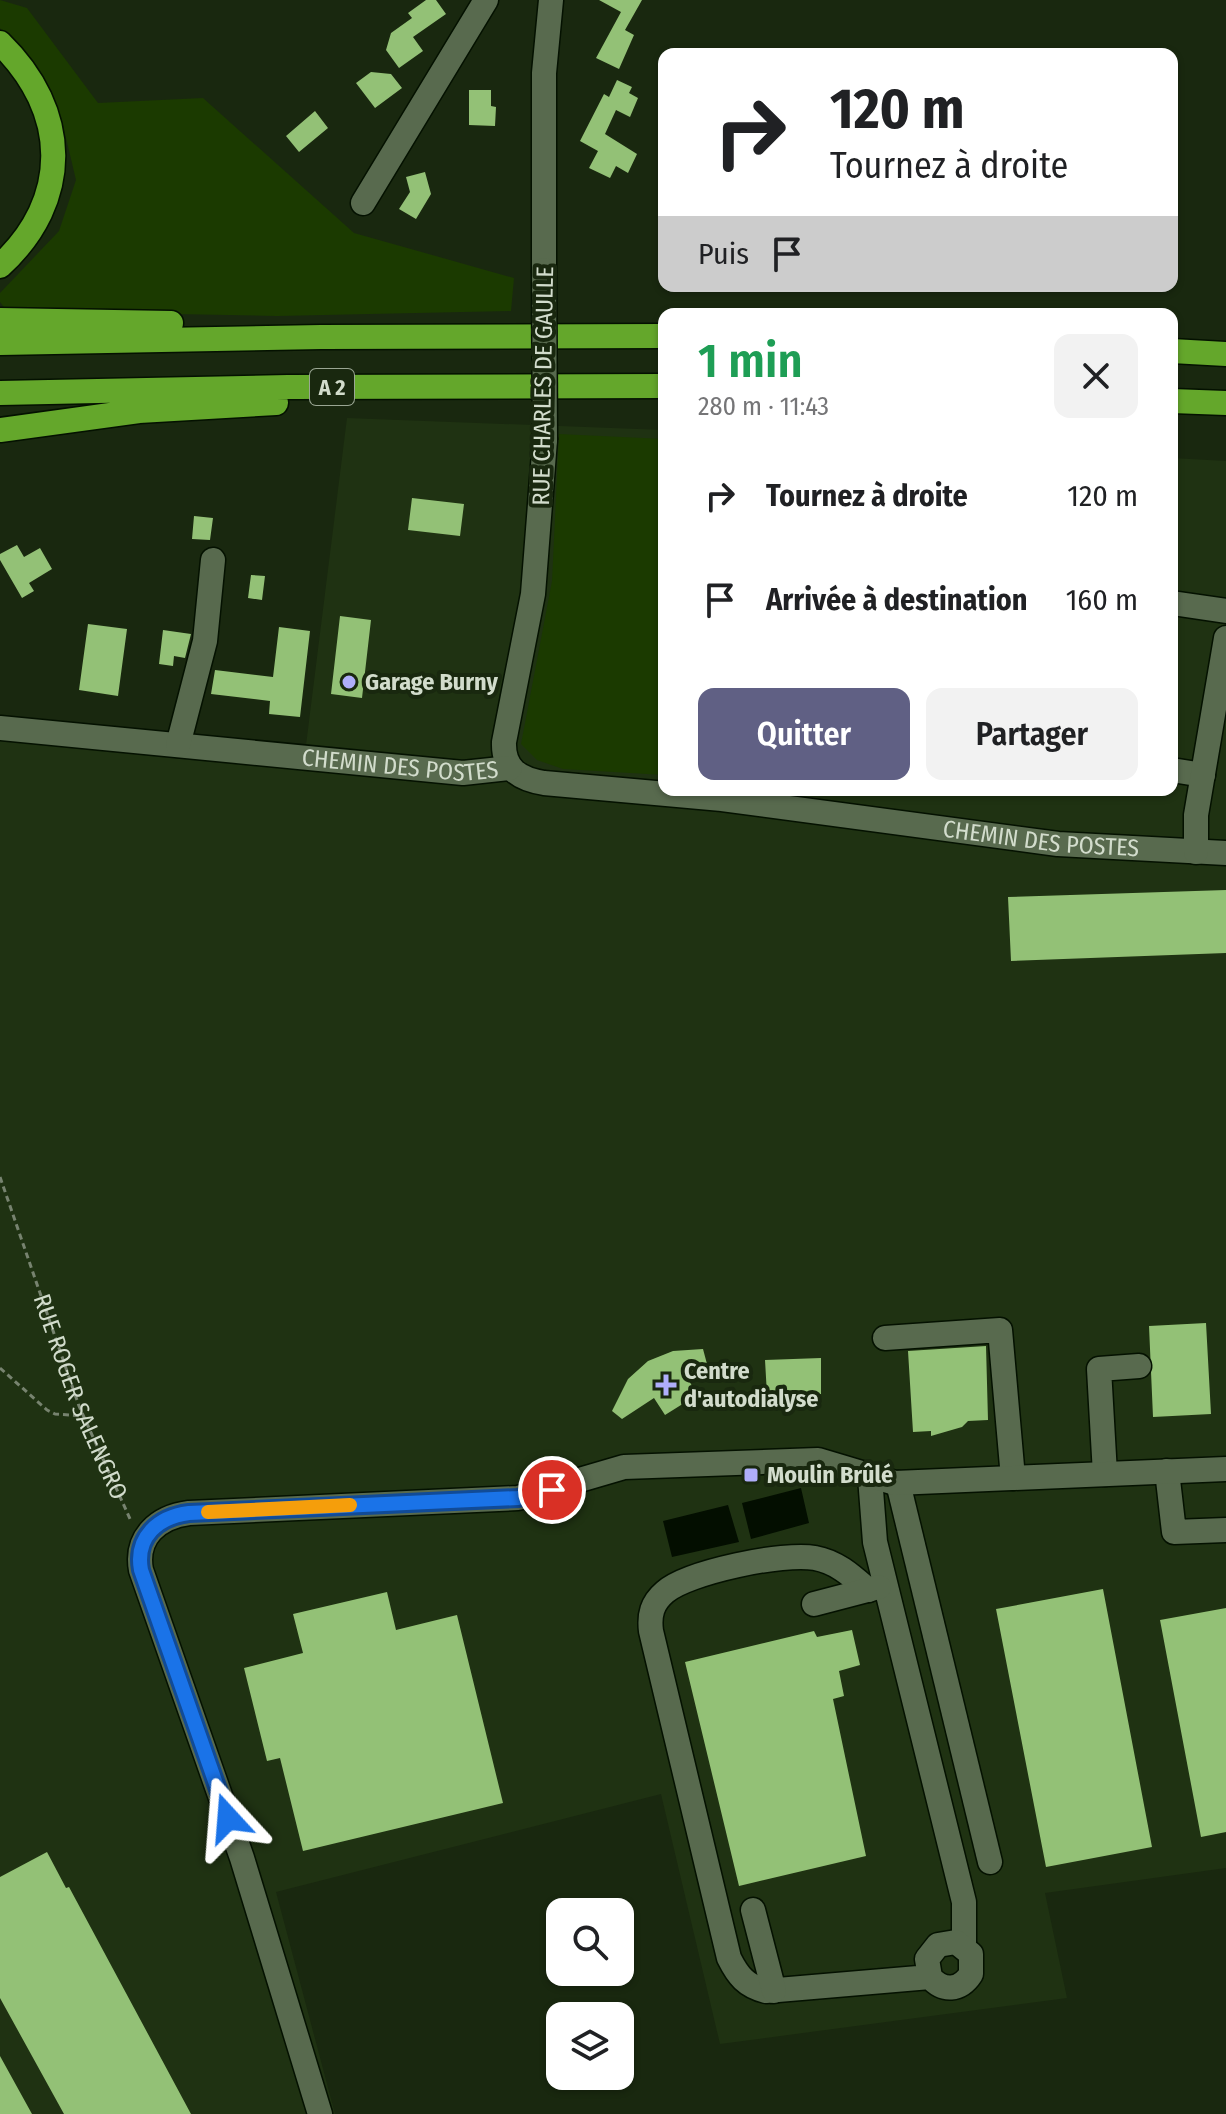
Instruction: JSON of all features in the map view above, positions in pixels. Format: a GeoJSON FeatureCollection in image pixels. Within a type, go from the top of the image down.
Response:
{"type":"FeatureCollection","features":[{"type":"Feature","properties":{"kind":"highway"},"geometry":{"type":"LineString","coordinates":[[0,43],[33,85],[49,122],[53,146],[52,179],[40,217],[20,247],[0,266]]}},
{"type":"Feature","properties":{"kind":"highway"},"geometry":{"type":"LineString","coordinates":[[0,320],[246,324],[321,337]]}},
{"type":"Feature","properties":{"kind":"highway","name":"A 2"},"geometry":{"type":"LineString","coordinates":[[0,343],[321,337],[658,336]]}},
{"type":"Feature","properties":{"kind":"highway"},"geometry":{"type":"LineString","coordinates":[[1178,351],[1226,354]]}},
{"type":"Feature","properties":{"kind":"highway"},"geometry":{"type":"LineString","coordinates":[[0,430],[139,411],[394,399],[496,385]]}},
{"type":"Feature","properties":{"kind":"highway","name":"A 2"},"geometry":{"type":"LineString","coordinates":[[0,393],[496,385],[658,386]]}},
{"type":"Feature","properties":{"kind":"highway"},"geometry":{"type":"LineString","coordinates":[[1178,401],[1226,403]]}},
{"type":"Feature","properties":{"kind":"street"},"geometry":{"type":"LineString","coordinates":[[363,203],[486,0]]}},
{"type":"Feature","properties":{"kind":"street","name":"RUE CHARLES DE GAULLE"},"geometry":{"type":"LineString","coordinates":[[510,768],[505,755],[505,732],[533,594],[545,440],[543,87],[551,0]]}},
{"type":"Feature","properties":{"kind":"street"},"geometry":{"type":"LineString","coordinates":[[178,745],[205,641],[213,560]]}},
{"type":"Feature","properties":{"kind":"street"},"geometry":{"type":"LineString","coordinates":[[1178,604],[1226,611]]}},
{"type":"Feature","properties":{"kind":"street"},"geometry":{"type":"LineString","coordinates":[[1196,852],[1196,815],[1226,638]]}},
{"type":"Feature","properties":{"kind":"street","name":"CHEMIN DES POSTES"},"geometry":{"type":"LineString","coordinates":[[0,728],[463,773],[510,768],[524,778],[544,783],[658,793]]}},
{"type":"Feature","properties":{"kind":"street"},"geometry":{"type":"LineString","coordinates":[[1178,771],[1203,775]]}},
{"type":"Feature","properties":{"kind":"street","name":"CHEMIN DES POSTES"},"geometry":{"type":"LineString","coordinates":[[689,796],[1058,844],[1226,853]]}},
{"type":"Feature","properties":{"kind":"street"},"geometry":{"type":"LineString","coordinates":[[885,1338],[1000,1330],[1013,1478]]}},
{"type":"Feature","properties":{"kind":"street"},"geometry":{"type":"LineString","coordinates":[[1105,1474],[1099,1369],[1139,1366]]}},
{"type":"Feature","properties":{"kind":"street"},"geometry":{"type":"LineString","coordinates":[[320,2114],[242,1858],[139,1560],[143,1539],[160,1523],[181,1514],[518,1498],[624,1467],[818,1460],[839,1463],[870,1477],[898,1483],[1226,1469]]}},
{"type":"Feature","properties":{"kind":"street"},"geometry":{"type":"LineString","coordinates":[[1167,1471],[1174,1532],[1226,1530]]}},
{"type":"Feature","properties":{"kind":"street"},"geometry":{"type":"LineString","coordinates":[[870,1477],[877,1588],[964,1902],[964,1946],[973,1964],[966,1982],[946,1988],[930,1977],[774,1991],[746,1983],[729,1958],[651,1631],[650,1615],[662,1594],[686,1580],[793,1556],[834,1564],[877,1588]]}},
{"type":"Feature","properties":{"kind":"street"},"geometry":{"type":"LineString","coordinates":[[898,1483],[990,1862]]}},
{"type":"Feature","properties":{"kind":"street"},"geometry":{"type":"LineString","coordinates":[[814,1604],[877,1588]]}},
{"type":"Feature","properties":{"kind":"street"},"geometry":{"type":"LineString","coordinates":[[753,1910],[774,1991]]}},
{"type":"Feature","properties":{"kind":"street"},"geometry":{"type":"LineString","coordinates":[[930,1977],[927,1959],[935,1947],[946,1942],[964,1946]]}},
{"type":"Feature","properties":{"kind":"path","name":"RUE ROGER SALENGRO"},"geometry":{"type":"LineString","coordinates":[[0,1177],[84,1416],[121,1501],[143,1539]]}},
{"type":"Feature","properties":{"kind":"path"},"geometry":{"type":"LineString","coordinates":[[0,1368],[47,1410],[63,1416],[84,1416]]}},
{"type":"Feature","properties":{"kind":"shaded area"},"geometry":{"type":"Polygon","coordinates":[[[0,0],[27,8],[98,103],[203,98],[354,233],[514,278],[511,311],[277,316],[7,311],[0,302],[0,293],[59,231],[76,180],[61,117],[0,28],[0,0]]]}},
{"type":"Feature","properties":{"kind":"shaded area"},"geometry":{"type":"Polygon","coordinates":[[[347,418],[658,430],[658,796],[1178,796],[1178,458],[1226,461],[1226,1868],[1045,1893],[1067,1998],[720,2044],[661,1794],[276,1892],[335,2114],[0,2114],[0,738],[303,769],[347,418]]]}},
{"type":"Feature","properties":{"kind":"shaded area"},"geometry":{"type":"Polygon","coordinates":[[[559,434],[658,439],[658,775],[563,769],[537,760],[521,744],[552,581],[559,434]]]}},
{"type":"Feature","properties":{"kind":"shaded area"},"geometry":{"type":"Polygon","coordinates":[[[801,1488],[809,1523],[751,1539],[742,1503],[801,1488]]]}},
{"type":"Feature","properties":{"kind":"shaded area"},"geometry":{"type":"Polygon","coordinates":[[[728,1505],[739,1542],[672,1557],[663,1521],[728,1505]]]}},
{"type":"Feature","properties":{"kind":"building"},"geometry":{"type":"Polygon","coordinates":[[[426,0],[436,0],[446,14],[413,37],[423,51],[399,68],[386,50],[391,33],[412,18],[408,13],[426,0]]]}},
{"type":"Feature","properties":{"kind":"building"},"geometry":{"type":"Polygon","coordinates":[[[599,0],[642,0],[625,30],[634,35],[619,69],[596,58],[621,12],[599,0]]]}},
{"type":"Feature","properties":{"kind":"building"},"geometry":{"type":"Polygon","coordinates":[[[371,72],[391,74],[402,88],[375,108],[356,83],[371,72]]]}},
{"type":"Feature","properties":{"kind":"building"},"geometry":{"type":"Polygon","coordinates":[[[617,80],[632,87],[629,93],[638,98],[630,117],[616,110],[605,134],[637,154],[628,173],[616,166],[610,178],[589,168],[598,151],[580,141],[604,94],[609,97],[617,80]]]}},
{"type":"Feature","properties":{"kind":"building"},"geometry":{"type":"Polygon","coordinates":[[[469,90],[491,90],[491,106],[496,107],[495,126],[469,125],[469,90]]]}},
{"type":"Feature","properties":{"kind":"building"},"geometry":{"type":"Polygon","coordinates":[[[315,111],[328,128],[299,152],[286,136],[315,111]]]}},
{"type":"Feature","properties":{"kind":"building"},"geometry":{"type":"Polygon","coordinates":[[[425,172],[431,194],[416,219],[399,209],[410,192],[406,177],[425,172]]]}},
{"type":"Feature","properties":{"kind":"building"},"geometry":{"type":"Polygon","coordinates":[[[412,498],[464,504],[460,536],[408,530],[412,498]]]}},
{"type":"Feature","properties":{"kind":"building"},"geometry":{"type":"Polygon","coordinates":[[[194,516],[213,518],[210,540],[192,539],[194,516]]]}},
{"type":"Feature","properties":{"kind":"building"},"geometry":{"type":"Polygon","coordinates":[[[17,545],[24,557],[40,548],[52,569],[29,583],[34,591],[22,598],[0,560],[0,554],[17,545]]]}},
{"type":"Feature","properties":{"kind":"building"},"geometry":{"type":"Polygon","coordinates":[[[251,575],[265,576],[262,600],[248,598],[251,575]]]}},
{"type":"Feature","properties":{"kind":"building"},"geometry":{"type":"Polygon","coordinates":[[[340,616],[371,620],[362,698],[331,694],[340,616]]]}},
{"type":"Feature","properties":{"kind":"building"},"geometry":{"type":"Polygon","coordinates":[[[88,624],[127,629],[118,696],[79,690],[88,624]]]}},
{"type":"Feature","properties":{"kind":"building"},"geometry":{"type":"Polygon","coordinates":[[[279,627],[310,631],[300,717],[269,714],[270,701],[211,694],[215,670],[273,677],[279,627]]]}},
{"type":"Feature","properties":{"kind":"building"},"geometry":{"type":"Polygon","coordinates":[[[163,630],[191,634],[185,658],[174,656],[173,666],[159,664],[163,630]]]}},
{"type":"Feature","properties":{"kind":"building"},"geometry":{"type":"Polygon","coordinates":[[[1226,890],[1226,953],[1011,961],[1008,897],[1226,890]]]}},
{"type":"Feature","properties":{"kind":"building"},"geometry":{"type":"Polygon","coordinates":[[[1206,1323],[1211,1414],[1153,1417],[1149,1326],[1206,1323]]]}},
{"type":"Feature","properties":{"kind":"building"},"geometry":{"type":"Polygon","coordinates":[[[986,1346],[988,1420],[968,1421],[962,1427],[931,1436],[931,1431],[913,1432],[908,1351],[986,1346]]]}},
{"type":"Feature","properties":{"kind":"building"},"geometry":{"type":"Polygon","coordinates":[[[703,1349],[707,1364],[687,1377],[697,1395],[665,1415],[654,1398],[622,1419],[612,1411],[628,1379],[648,1361],[673,1351],[703,1349]]]}},
{"type":"Feature","properties":{"kind":"building"},"geometry":{"type":"Polygon","coordinates":[[[821,1358],[821,1394],[767,1395],[765,1360],[821,1358]]]}},
{"type":"Feature","properties":{"kind":"building"},"geometry":{"type":"Polygon","coordinates":[[[1103,1589],[1152,1847],[1046,1867],[996,1609],[1103,1589]]]}},
{"type":"Feature","properties":{"kind":"building"},"geometry":{"type":"Polygon","coordinates":[[[387,1592],[396,1630],[457,1615],[503,1803],[303,1851],[280,1758],[267,1761],[244,1668],[303,1653],[293,1614],[387,1592]]]}},
{"type":"Feature","properties":{"kind":"building"},"geometry":{"type":"Polygon","coordinates":[[[1226,1608],[1226,1832],[1201,1837],[1160,1620],[1226,1608]]]}},
{"type":"Feature","properties":{"kind":"building"},"geometry":{"type":"Polygon","coordinates":[[[852,1630],[860,1665],[839,1671],[844,1696],[833,1699],[866,1856],[739,1886],[685,1662],[814,1631],[817,1637],[852,1630]]]}},
{"type":"Feature","properties":{"kind":"building"},"geometry":{"type":"Polygon","coordinates":[[[47,1852],[66,1888],[69,1887],[191,2114],[64,2114],[0,1998],[0,1877],[47,1852]]]}},
{"type":"Feature","properties":{"kind":"building"},"geometry":{"type":"Polygon","coordinates":[[[0,2056],[32,2114],[0,2114],[0,2056]]]}},
{"type":"Feature","properties":{"kind":"slow traffic"},"geometry":{"type":"LineString","coordinates":[[208,1512],[350,1505]]}},
{"type":"Feature","properties":{"kind":"place","name":"Garage Burny"},"geometry":{"type":"Point","coordinates":[349,682]}},
{"type":"Feature","properties":{"kind":"place","name":"Centre d'autodialyse"},"geometry":{"type":"Point","coordinates":[666,1385]}},
{"type":"Feature","properties":{"kind":"place","name":"Moulin Brûlé"},"geometry":{"type":"Point","coordinates":[751,1475]}},
{"type":"Feature","properties":{"kind":"route"},"geometry":{"type":"LineString","coordinates":[[228,1818],[141,1570],[139,1552],[149,1532],[166,1520],[189,1513],[518,1498],[552,1490]]}}]}
